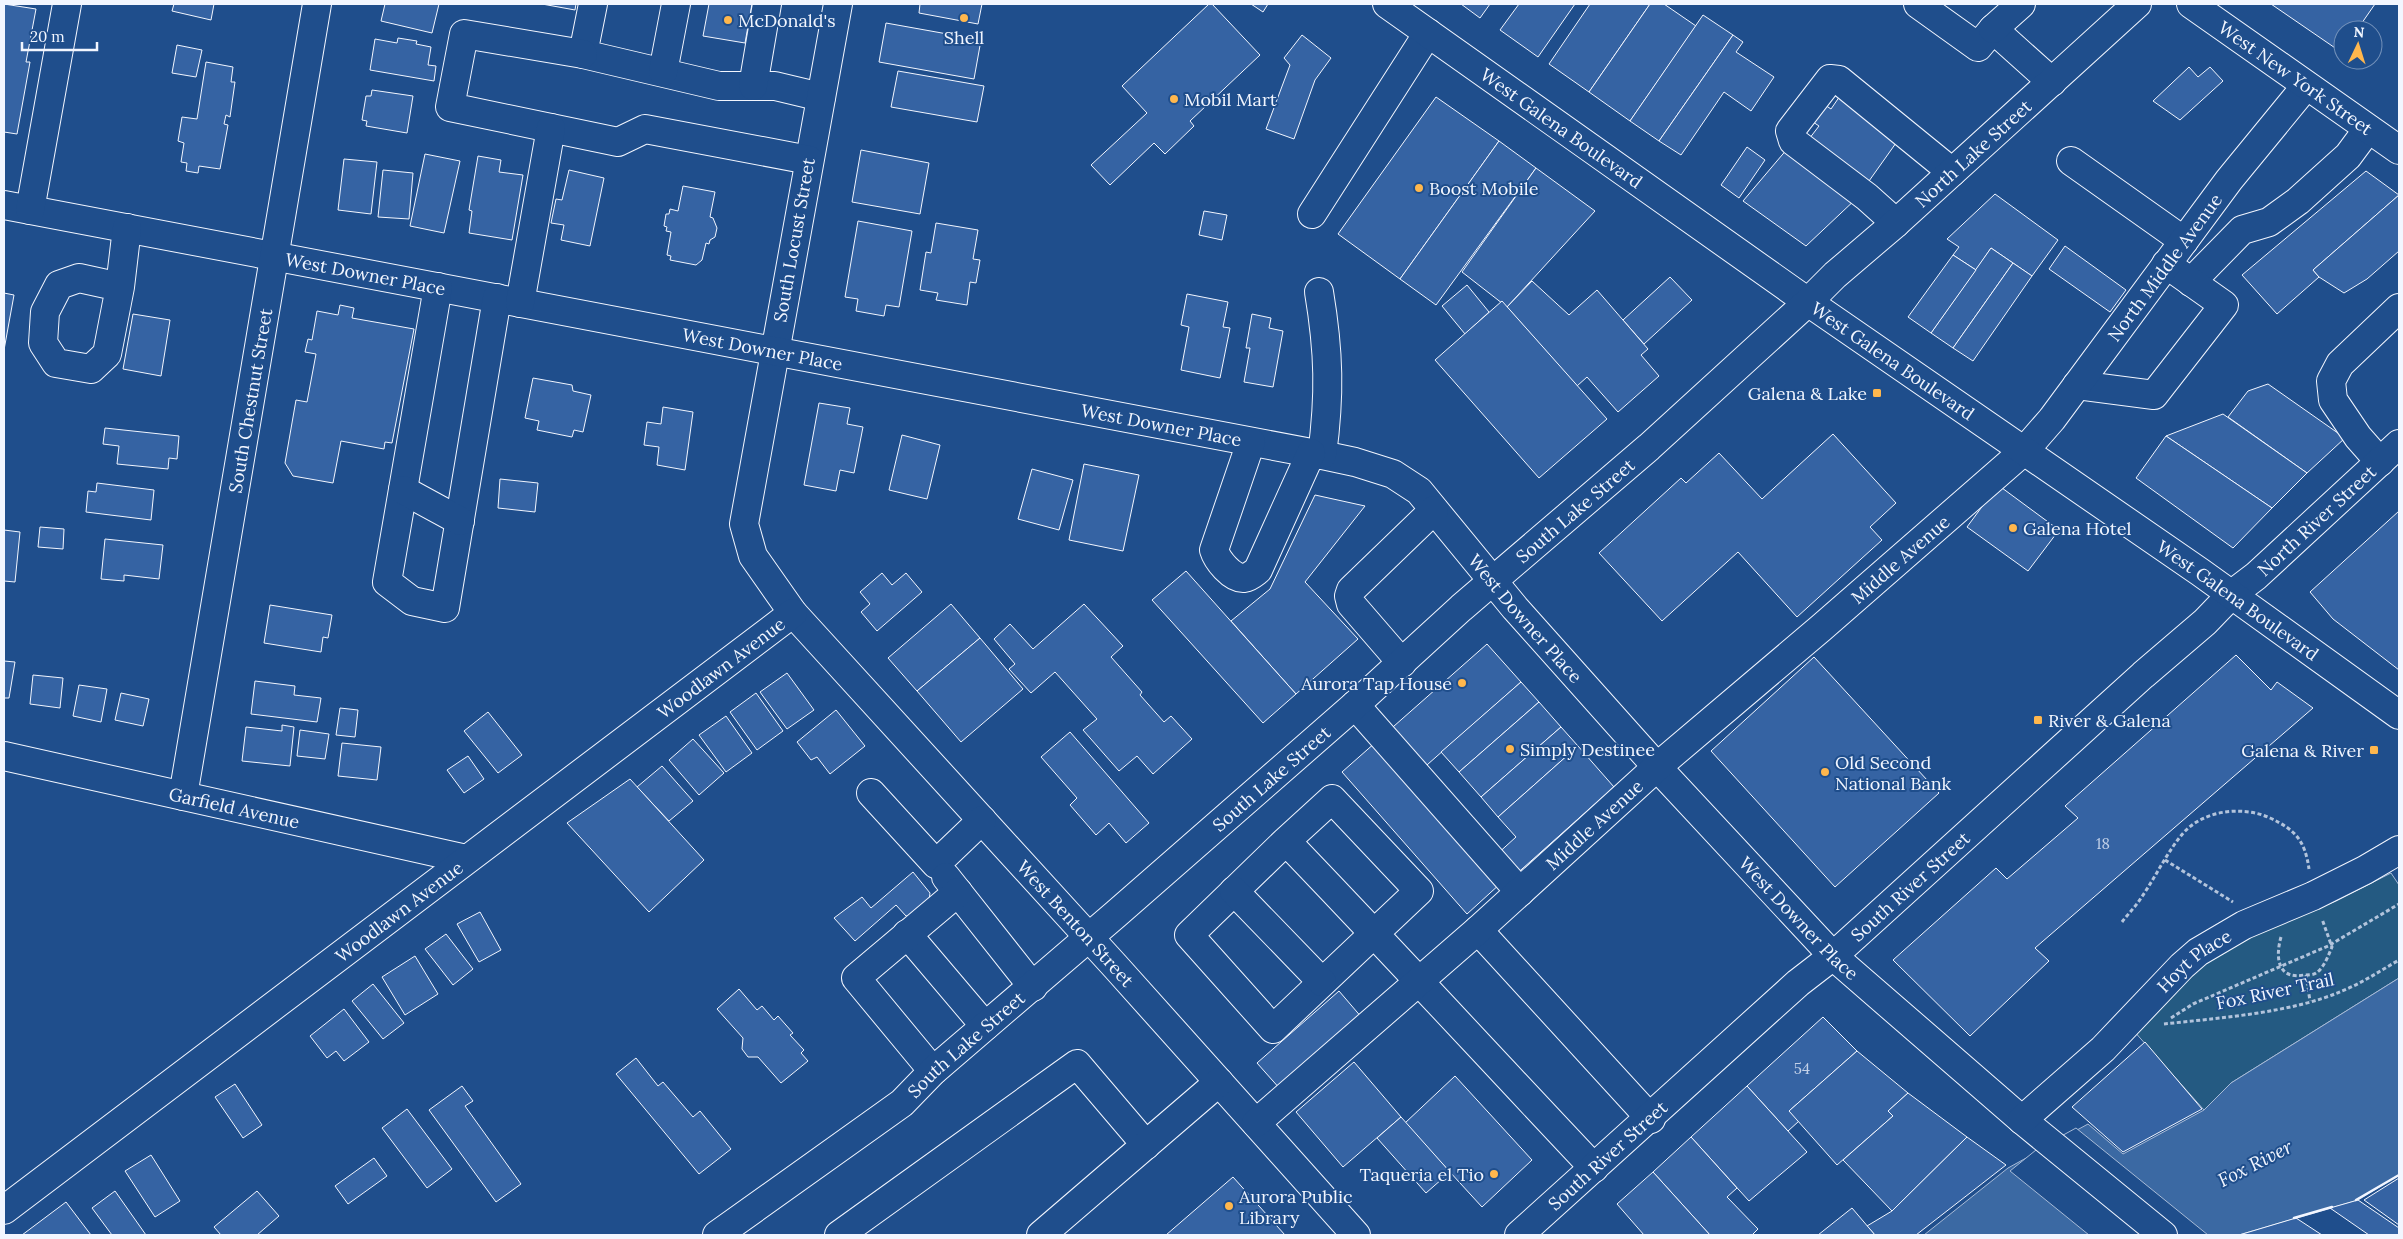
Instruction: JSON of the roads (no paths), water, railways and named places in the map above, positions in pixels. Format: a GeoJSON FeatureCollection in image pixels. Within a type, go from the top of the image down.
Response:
{"type":"FeatureCollection","features":[{"type":"Feature","properties":{"kind":"street"},"geometry":{"type":"LineString","coordinates":[[30,210],[67,4]]}},
{"type":"Feature","properties":{"kind":"street","name":"South Chestnut Street"},"geometry":{"type":"LineString","coordinates":[[183,796],[317,4]]}},
{"type":"Feature","properties":{"kind":"street"},"geometry":{"type":"LineString","coordinates":[[583,54],[593,4]]}},
{"type":"Feature","properties":{"kind":"street"},"geometry":{"type":"LineString","coordinates":[[663,72],[676,4]]}},
{"type":"Feature","properties":{"kind":"street"},"geometry":{"type":"LineString","coordinates":[[753,86],[767,4]]}},
{"type":"Feature","properties":{"kind":"street","name":"South Locust Street"},"geometry":{"type":"LineString","coordinates":[[792,613],[753,556],[744,524],[838,4]]}},
{"type":"Feature","properties":{"kind":"street","name":"West Galena Boulevard"},"geometry":{"type":"LineString","coordinates":[[1387,4],[1808,302],[2025,450],[2399,715]]}},
{"type":"Feature","properties":{"kind":"street"},"geometry":{"type":"LineString","coordinates":[[1918,4],[1978,47],[1993,29],[2022,4]]}},
{"type":"Feature","properties":{"kind":"street","name":"North Lake Street"},"geometry":{"type":"LineString","coordinates":[[1808,302],[1835,275],[1896,223],[2137,4]]}},
{"type":"Feature","properties":{"kind":"street","name":"West New York Street"},"geometry":{"type":"LineString","coordinates":[[2191,4],[2399,150]]}},
{"type":"Feature","properties":{"kind":"street"},"geometry":{"type":"LineString","coordinates":[[1993,29],[2052,82]]}},
{"type":"Feature","properties":{"kind":"street"},"geometry":{"type":"LineString","coordinates":[[1312,214],[1428,33]]}},
{"type":"Feature","properties":{"kind":"street"},"geometry":{"type":"LineString","coordinates":[[809,160],[645,129],[618,142],[450,107],[464,34],[583,54],[719,86],[775,86],[820,97]]}},
{"type":"Feature","properties":{"kind":"street"},"geometry":{"type":"LineString","coordinates":[[1896,223],[1794,141],[1790,131],[1830,79],[1839,80],[1952,172]]}},
{"type":"Feature","properties":{"kind":"street","name":"North Middle Avenue"},"geometry":{"type":"LineString","coordinates":[[2025,450],[2052,419],[2229,180],[2306,86]]}},
{"type":"Feature","properties":{"kind":"street"},"geometry":{"type":"LineString","coordinates":[[438,287],[387,582],[412,601],[445,608],[460,521],[509,300],[551,128]]}},
{"type":"Feature","properties":{"kind":"street"},"geometry":{"type":"LineString","coordinates":[[2192,282],[2242,230],[2269,222],[2298,201],[2348,156],[2368,129]]}},
{"type":"Feature","properties":{"kind":"street"},"geometry":{"type":"LineString","coordinates":[[2071,161],[2184,242]]}},
{"type":"Feature","properties":{"kind":"street","name":"West Downer Place"},"geometry":{"type":"LineString","coordinates":[[4,205],[1316,454],[1355,462],[1393,474],[1419,491],[1466,546],[1492,582],[1657,767],[1832,956],[2022,1120],[2163,1235]]}},
{"type":"Feature","properties":{"kind":"street"},"geometry":{"type":"LineString","coordinates":[[120,287],[127,228]]}},
{"type":"Feature","properties":{"kind":"street"},"geometry":{"type":"LineString","coordinates":[[2077,385],[2154,395],[2224,305],[2166,264]]}},
{"type":"Feature","properties":{"kind":"street"},"geometry":{"type":"LineString","coordinates":[[1251,442],[1214,550],[1217,559],[1238,577],[1244,578],[1258,570],[1316,454],[1327,421],[1329,367],[1319,292]]}},
{"type":"Feature","properties":{"kind":"street","name":"South Lake Street"},"geometry":{"type":"LineString","coordinates":[[717,1235],[902,1103],[933,1071],[1116,914],[1355,705],[1492,582],[1649,447],[1808,302]]}},
{"type":"Feature","properties":{"kind":"street"},"geometry":{"type":"LineString","coordinates":[[2389,453],[2358,437],[2333,400],[2331,381],[2340,364],[2399,308]]}},
{"type":"Feature","properties":{"kind":"street","name":"Middle Avenue"},"geometry":{"type":"LineString","coordinates":[[1256,1123],[1478,930],[1657,767],[1821,628],[2025,450]]}},
{"type":"Feature","properties":{"kind":"street","name":"North River Street"},"geometry":{"type":"LineString","coordinates":[[2231,595],[2256,576],[2389,453]]}},
{"type":"Feature","properties":{"kind":"street"},"geometry":{"type":"LineString","coordinates":[[403,490],[460,521]]}},
{"type":"Feature","properties":{"kind":"street"},"geometry":{"type":"LineString","coordinates":[[1402,662],[1351,604],[1349,596],[1351,590],[1434,510]]}},
{"type":"Feature","properties":{"kind":"street","name":"South River Street"},"geometry":{"type":"LineString","coordinates":[[1519,1235],[2143,675],[2205,622],[2231,595]]}},
{"type":"Feature","properties":{"kind":"street","name":"West Benton Street"},"geometry":{"type":"LineString","coordinates":[[792,613],[982,820],[1356,1235]]}},
{"type":"Feature","properties":{"kind":"street","name":"Woodlawn Avenue"},"geometry":{"type":"LineString","coordinates":[[4,1210],[792,613]]}},
{"type":"Feature","properties":{"kind":"street"},"geometry":{"type":"LineString","coordinates":[[1355,705],[1520,892]]}},
{"type":"Feature","properties":{"kind":"street","name":"Garfield Avenue"},"geometry":{"type":"LineString","coordinates":[[4,756],[466,859]]}},
{"type":"Feature","properties":{"kind":"street"},"geometry":{"type":"LineString","coordinates":[[871,793],[936,864],[1032,987]]}},
{"type":"Feature","properties":{"kind":"street"},"geometry":{"type":"LineString","coordinates":[[1332,799],[1419,891],[1273,1029],[1188,935],[1286,841],[1332,799]]}},
{"type":"Feature","properties":{"kind":"street"},"geometry":{"type":"LineString","coordinates":[[936,864],[982,820]]}},
{"type":"Feature","properties":{"kind":"street"},"geometry":{"type":"LineString","coordinates":[[1286,841],[1420,980],[1594,1168]]}},
{"type":"Feature","properties":{"kind":"street","name":"Hoyt Place"},"geometry":{"type":"LineString","coordinates":[[2022,1120],[2103,1050],[2182,966],[2221,937],[2259,918],[2313,896],[2365,870],[2399,850]]}},
{"type":"Feature","properties":{"kind":"street"},"geometry":{"type":"LineString","coordinates":[[1234,891],[1322,982]]}},
{"type":"Feature","properties":{"kind":"street"},"geometry":{"type":"LineString","coordinates":[[933,1071],[856,978],[958,892]]}},
{"type":"Feature","properties":{"kind":"street"},"geometry":{"type":"LineString","coordinates":[[1478,930],[1651,1118]]}},
{"type":"Feature","properties":{"kind":"street"},"geometry":{"type":"LineString","coordinates":[[907,934],[985,1026]]}},
{"type":"Feature","properties":{"kind":"street"},"geometry":{"type":"LineString","coordinates":[[839,1235],[1076,1064],[1146,1145]]}},
{"type":"Feature","properties":{"kind":"street"},"geometry":{"type":"LineString","coordinates":[[1041,1235],[1219,1082]]}},
{"type":"Feature","properties":{"kind":"water","name":"Fox River"},"geometry":{"type":"Polygon","coordinates":[[[2399,978],[2399,1175],[2358,1200],[2239,1235],[1924,1235],[2008,1168],[2088,1124],[2123,1154],[2204,1110],[2231,1083],[2399,978]]]}},
{"type":"Feature","properties":{"kind":"place","name":"Shell"},"geometry":{"type":"Point","coordinates":[964,18]}},
{"type":"Feature","properties":{"kind":"place","name":"McDonald's"},"geometry":{"type":"Point","coordinates":[728,20]}},
{"type":"Feature","properties":{"kind":"place","name":"Mobil Mart"},"geometry":{"type":"Point","coordinates":[1174,99]}},
{"type":"Feature","properties":{"kind":"place","name":"Boost Mobile"},"geometry":{"type":"Point","coordinates":[1419,188]}},
{"type":"Feature","properties":{"kind":"place","name":"Galena & Lake"},"geometry":{"type":"Point","coordinates":[1877,393]}},
{"type":"Feature","properties":{"kind":"place","name":"Galena Hotel"},"geometry":{"type":"Point","coordinates":[2013,528]}},
{"type":"Feature","properties":{"kind":"place","name":"Aurora Tap House"},"geometry":{"type":"Point","coordinates":[1462,683]}},
{"type":"Feature","properties":{"kind":"place","name":"River & Galena"},"geometry":{"type":"Point","coordinates":[2038,720]}},
{"type":"Feature","properties":{"kind":"place","name":"Simply Destinee"},"geometry":{"type":"Point","coordinates":[1510,749]}},
{"type":"Feature","properties":{"kind":"place","name":"Galena & River"},"geometry":{"type":"Point","coordinates":[2374,750]}},
{"type":"Feature","properties":{"kind":"place","name":"Old Second National Bank"},"geometry":{"type":"Point","coordinates":[1825,772]}},
{"type":"Feature","properties":{"kind":"place","name":"Taqueria el Tio"},"geometry":{"type":"Point","coordinates":[1494,1174]}},
{"type":"Feature","properties":{"kind":"place","name":"Aurora Public Library"},"geometry":{"type":"Point","coordinates":[1229,1206]}}]}
